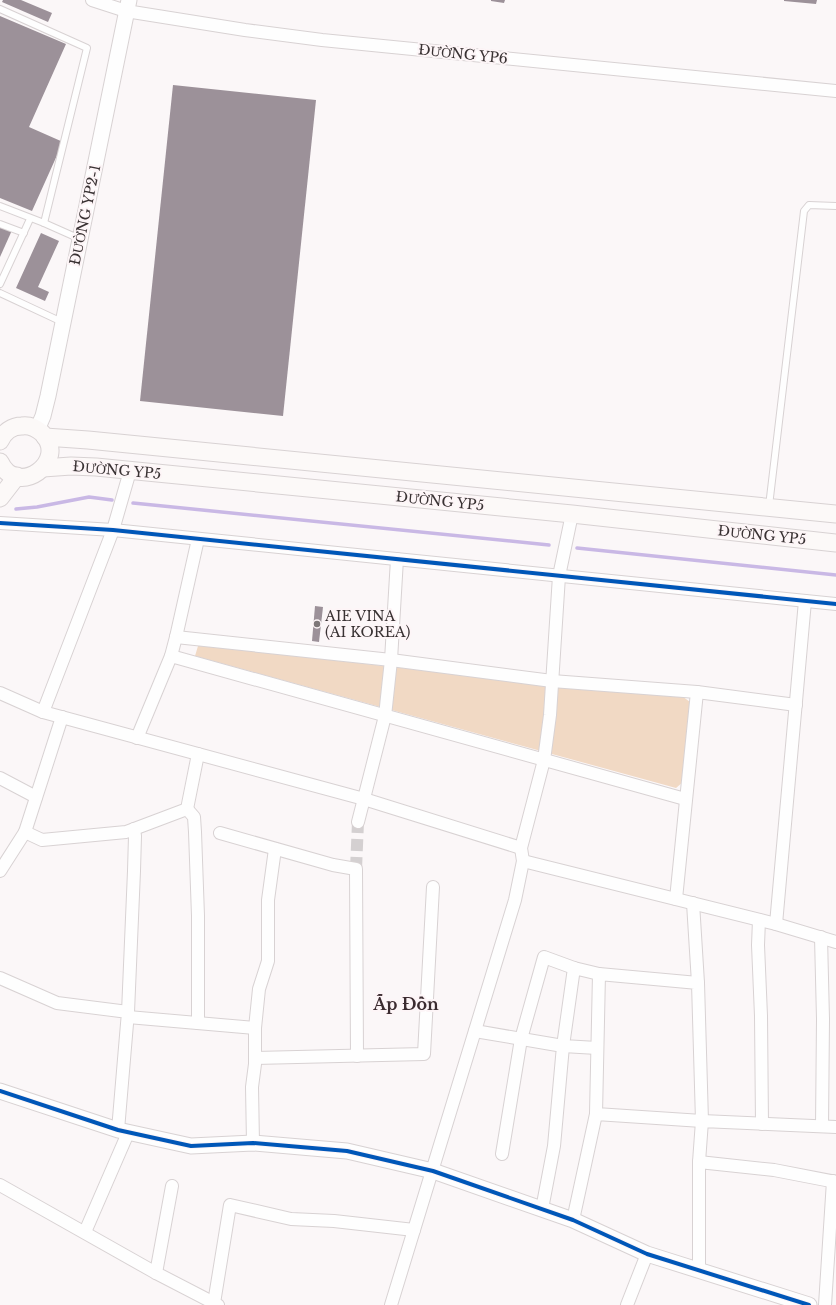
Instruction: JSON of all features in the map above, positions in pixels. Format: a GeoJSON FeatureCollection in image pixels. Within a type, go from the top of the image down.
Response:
{"type":"FeatureCollection","features":[{"type":"Feature","properties":{"kind":"main road","name":"ĐƯỜNG YP5"},"geometry":{"type":"LineString","coordinates":[[0,439],[9,430],[17,426],[26,426],[41,433],[97,441],[836,514]]}},
{"type":"Feature","properties":{"kind":"main road"},"geometry":{"type":"LineString","coordinates":[[1,464],[7,472],[17,476],[30,476],[38,473],[43,468],[49,455],[49,447],[41,433]]}},
{"type":"Feature","properties":{"kind":"main road","name":"ĐƯỜNG YP5"},"geometry":{"type":"LineString","coordinates":[[43,468],[76,466],[130,471],[572,514],[836,543]]}},
{"type":"Feature","properties":{"kind":"main road"},"geometry":{"type":"LineString","coordinates":[[0,498],[17,476]]}},
{"type":"Feature","properties":{"kind":"main road"},"geometry":{"type":"LineString","coordinates":[[572,514],[575,488]]}},
{"type":"Feature","properties":{"kind":"street","name":"ĐƯỜNG YP6"},"geometry":{"type":"LineString","coordinates":[[92,0],[245,30],[322,40],[836,91]]}},
{"type":"Feature","properties":{"kind":"street","name":"ĐƯỜNG YP2-1"},"geometry":{"type":"LineString","coordinates":[[41,433],[127,6]]}},
{"type":"Feature","properties":{"kind":"street"},"geometry":{"type":"LineString","coordinates":[[43,712],[113,530],[130,471]]}},
{"type":"Feature","properties":{"kind":"street"},"geometry":{"type":"LineString","coordinates":[[391,1305],[515,900],[523,861],[521,848],[544,760],[550,715],[559,576],[572,514]]}},
{"type":"Feature","properties":{"kind":"street"},"geometry":{"type":"LineString","coordinates":[[0,523],[113,530],[836,604]]}},
{"type":"Feature","properties":{"kind":"street"},"geometry":{"type":"LineString","coordinates":[[137,738],[171,656],[198,539]]}},
{"type":"Feature","properties":{"kind":"street"},"geometry":{"type":"LineString","coordinates":[[358,822],[385,716],[391,660],[397,559]]}},
{"type":"Feature","properties":{"kind":"street"},"geometry":{"type":"LineString","coordinates":[[776,924],[805,601]]}},
{"type":"Feature","properties":{"kind":"street"},"geometry":{"type":"LineString","coordinates":[[176,637],[391,660],[552,681],[697,692],[796,705]]}},
{"type":"Feature","properties":{"kind":"street"},"geometry":{"type":"LineString","coordinates":[[171,656],[685,799]]}},
{"type":"Feature","properties":{"kind":"street"},"geometry":{"type":"LineString","coordinates":[[676,899],[697,692]]}},
{"type":"Feature","properties":{"kind":"street"},"geometry":{"type":"LineString","coordinates":[[0,693],[43,712],[364,799],[521,848]]}},
{"type":"Feature","properties":{"kind":"street"},"geometry":{"type":"LineString","coordinates":[[0,871],[25,832],[62,717]]}},
{"type":"Feature","properties":{"kind":"street"},"geometry":{"type":"LineString","coordinates":[[186,809],[198,754]]}},
{"type":"Feature","properties":{"kind":"street"},"geometry":{"type":"LineString","coordinates":[[0,778],[36,797]]}},
{"type":"Feature","properties":{"kind":"street"},"geometry":{"type":"LineString","coordinates":[[25,832],[42,840],[126,832],[186,809]]}},
{"type":"Feature","properties":{"kind":"street"},"geometry":{"type":"LineString","coordinates":[[186,809],[194,818],[195,832],[198,916],[198,1023]]}},
{"type":"Feature","properties":{"kind":"street"},"geometry":{"type":"LineString","coordinates":[[85,1232],[123,1131],[135,859],[134,829]]}},
{"type":"Feature","properties":{"kind":"street"},"geometry":{"type":"LineString","coordinates":[[220,833],[333,865],[356,869],[357,1056]]}},
{"type":"Feature","properties":{"kind":"street"},"geometry":{"type":"LineString","coordinates":[[253,1143],[252,1087],[255,1058],[255,1028],[259,989],[268,961],[268,900],[275,849]]}},
{"type":"Feature","properties":{"kind":"street"},"geometry":{"type":"LineString","coordinates":[[523,861],[776,924],[836,942]]}},
{"type":"Feature","properties":{"kind":"street"},"geometry":{"type":"LineString","coordinates":[[255,1058],[424,1054],[433,887]]}},
{"type":"Feature","properties":{"kind":"street"},"geometry":{"type":"LineString","coordinates":[[693,903],[698,983],[702,1121],[699,1162],[699,1270]]}},
{"type":"Feature","properties":{"kind":"street"},"geometry":{"type":"LineString","coordinates":[[759,920],[758,945],[761,1024],[762,1124]]}},
{"type":"Feature","properties":{"kind":"street"},"geometry":{"type":"LineString","coordinates":[[821,937],[823,1018],[822,1126]]}},
{"type":"Feature","properties":{"kind":"street"},"geometry":{"type":"LineString","coordinates":[[502,1154],[521,1039],[544,957],[574,968],[599,974],[698,983]]}},
{"type":"Feature","properties":{"kind":"street"},"geometry":{"type":"LineString","coordinates":[[542,1209],[554,1146],[563,1046],[574,968]]}},
{"type":"Feature","properties":{"kind":"street"},"geometry":{"type":"LineString","coordinates":[[573,1220],[596,1114],[599,974]]}},
{"type":"Feature","properties":{"kind":"street"},"geometry":{"type":"LineString","coordinates":[[0,978],[57,1003],[128,1015],[255,1028]]}},
{"type":"Feature","properties":{"kind":"street"},"geometry":{"type":"LineString","coordinates":[[475,1031],[563,1046],[597,1048]]}},
{"type":"Feature","properties":{"kind":"street"},"geometry":{"type":"LineString","coordinates":[[0,1090],[123,1131],[191,1146],[253,1143],[347,1151],[433,1171],[573,1220],[647,1254],[809,1305]]}},
{"type":"Feature","properties":{"kind":"street"},"geometry":{"type":"LineString","coordinates":[[596,1114],[702,1121],[836,1127]]}},
{"type":"Feature","properties":{"kind":"street"},"geometry":{"type":"LineString","coordinates":[[699,1162],[774,1170],[834,1182],[825,1305]]}},
{"type":"Feature","properties":{"kind":"street"},"geometry":{"type":"LineString","coordinates":[[0,1185],[156,1273],[216,1304],[230,1204],[292,1219],[334,1221],[414,1230]]}},
{"type":"Feature","properties":{"kind":"street"},"geometry":{"type":"LineString","coordinates":[[156,1273],[172,1186]]}},
{"type":"Feature","properties":{"kind":"street"},"geometry":{"type":"LineString","coordinates":[[627,1305],[647,1254]]}},
{"type":"Feature","properties":{"kind":"lane"},"geometry":{"type":"LineString","coordinates":[[0,9],[87,48],[44,223]]}},
{"type":"Feature","properties":{"kind":"lane"},"geometry":{"type":"LineString","coordinates":[[769,507],[804,211],[809,204],[836,206]]}},
{"type":"Feature","properties":{"kind":"lane"},"geometry":{"type":"LineString","coordinates":[[0,206],[30,219],[44,223],[81,240]]}},
{"type":"Feature","properties":{"kind":"lane"},"geometry":{"type":"LineString","coordinates":[[0,284],[30,219]]}},
{"type":"Feature","properties":{"kind":"lane"},"geometry":{"type":"LineString","coordinates":[[0,224],[24,233]]}},
{"type":"Feature","properties":{"kind":"lane"},"geometry":{"type":"LineString","coordinates":[[0,293],[63,322]]}},
{"type":"Feature","properties":{"kind":"shaded area"},"geometry":{"type":"Polygon","coordinates":[[[198,646],[220,647],[514,681],[682,696],[690,702],[683,782],[676,788],[195,656],[198,646]]]}},
{"type":"Feature","properties":{"kind":"building"},"geometry":{"type":"Polygon","coordinates":[[[3,0],[21,0],[52,13],[48,22],[2,2],[3,0]]]}},
{"type":"Feature","properties":{"kind":"building"},"geometry":{"type":"Polygon","coordinates":[[[491,0],[505,0],[504,3],[491,0]]]}},
{"type":"Feature","properties":{"kind":"building"},"geometry":{"type":"Polygon","coordinates":[[[784,0],[817,0],[816,4],[784,0]]]}},
{"type":"Feature","properties":{"kind":"building"},"geometry":{"type":"Polygon","coordinates":[[[0,16],[66,44],[29,127],[63,142],[32,211],[0,198],[0,16]]]}},
{"type":"Feature","properties":{"kind":"building"},"geometry":{"type":"Polygon","coordinates":[[[173,85],[316,100],[283,416],[140,401],[173,85]]]}},
{"type":"Feature","properties":{"kind":"building"},"geometry":{"type":"Polygon","coordinates":[[[0,222],[13,228],[0,257],[0,222]]]}},
{"type":"Feature","properties":{"kind":"building"},"geometry":{"type":"Polygon","coordinates":[[[41,233],[59,241],[38,287],[49,292],[45,301],[16,288],[41,233]]]}},
{"type":"Feature","properties":{"kind":"building","name":"AIE VINA (AI KOREA)"},"geometry":{"type":"Polygon","coordinates":[[[315,606],[323,607],[319,642],[312,641],[315,606]]]}},
{"type":"Feature","properties":{"kind":"waterway"},"geometry":{"type":"LineString","coordinates":[[16,509],[37,507],[89,497],[112,500]]}},
{"type":"Feature","properties":{"kind":"waterway"},"geometry":{"type":"LineString","coordinates":[[133,503],[549,545]]}},
{"type":"Feature","properties":{"kind":"waterway"},"geometry":{"type":"LineString","coordinates":[[577,548],[836,575]]}},
{"type":"Feature","properties":{"kind":"tunnel"},"geometry":{"type":"LineString","coordinates":[[356,869],[358,822]]}},
{"type":"Feature","properties":{"kind":"cycle path"},"geometry":{"type":"LineString","coordinates":[[0,523],[113,530],[836,604]]}},
{"type":"Feature","properties":{"kind":"cycle path"},"geometry":{"type":"LineString","coordinates":[[0,1091],[118,1130],[191,1146],[253,1143],[347,1151],[433,1171],[573,1220],[647,1254],[809,1305]]}},
{"type":"Feature","properties":{"kind":"place","name":"AIE VINA (AI KOREA)"},"geometry":{"type":"Point","coordinates":[317,624]}},
{"type":"Feature","properties":{"kind":"district","name":"Ấp Đồn"},"geometry":{"type":"Point","coordinates":[406,1004]}}]}
